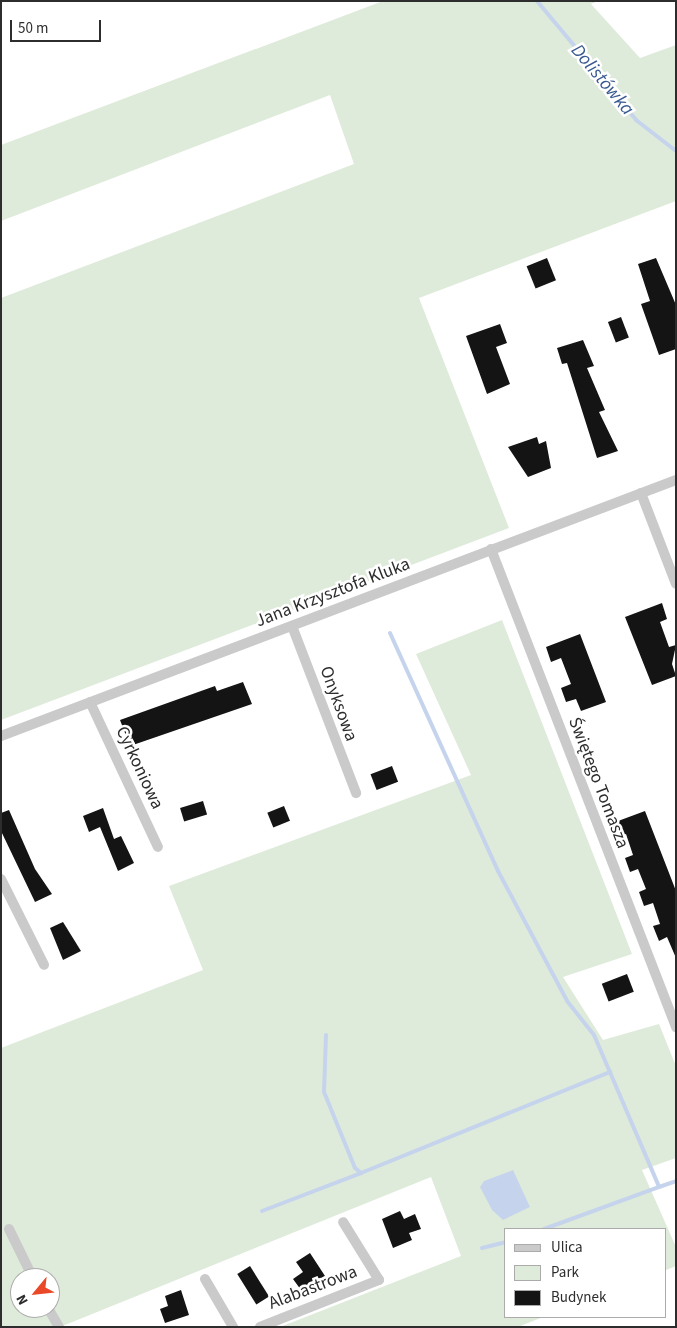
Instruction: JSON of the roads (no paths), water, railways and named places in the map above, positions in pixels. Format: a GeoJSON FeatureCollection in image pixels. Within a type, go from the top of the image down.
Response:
{"type":"FeatureCollection","features":[{"type":"Feature","properties":{"kind":"street","name":"Jana Krzysztofa Kluka"},"geometry":{"type":"LineString","coordinates":[[1,736],[676,480]]}},
{"type":"Feature","properties":{"kind":"street"},"geometry":{"type":"LineString","coordinates":[[642,492],[676,584]]}},
{"type":"Feature","properties":{"kind":"street","name":"Świętego Tomasza"},"geometry":{"type":"LineString","coordinates":[[491,549],[676,1027]]}},
{"type":"Feature","properties":{"kind":"street","name":"Onyksowa"},"geometry":{"type":"LineString","coordinates":[[292,626],[356,793]]}},
{"type":"Feature","properties":{"kind":"street","name":"Cyrkoniowa"},"geometry":{"type":"LineString","coordinates":[[90,702],[158,847]]}},
{"type":"Feature","properties":{"kind":"street"},"geometry":{"type":"LineString","coordinates":[[1,879],[44,965]]}},
{"type":"Feature","properties":{"kind":"street","name":"Alabastrowa"},"geometry":{"type":"LineString","coordinates":[[260,1327],[379,1280],[343,1222]]}},
{"type":"Feature","properties":{"kind":"street"},"geometry":{"type":"LineString","coordinates":[[9,1230],[28,1268]]}},
{"type":"Feature","properties":{"kind":"street"},"geometry":{"type":"LineString","coordinates":[[205,1279],[233,1327]]}},
{"type":"Feature","properties":{"kind":"water"},"geometry":{"type":"Polygon","coordinates":[[[513,1170],[530,1207],[503,1220],[492,1210],[480,1187],[484,1181],[513,1170]]]}},
{"type":"Feature","properties":{"kind":"waterway","name":"Dolistówka"},"geometry":{"type":"LineString","coordinates":[[537,1],[636,120],[676,151]]}},
{"type":"Feature","properties":{"kind":"waterway"},"geometry":{"type":"LineString","coordinates":[[390,633],[498,871],[567,1001],[594,1035],[659,1187],[676,1181]]}},
{"type":"Feature","properties":{"kind":"waterway"},"geometry":{"type":"LineString","coordinates":[[326,1035],[324,1092],[355,1168],[361,1173],[610,1072]]}},
{"type":"Feature","properties":{"kind":"waterway"},"geometry":{"type":"LineString","coordinates":[[262,1211],[361,1173]]}},
{"type":"Feature","properties":{"kind":"waterway"},"geometry":{"type":"LineString","coordinates":[[547,1228],[659,1187]]}},
{"type":"Feature","properties":{"kind":"waterway"},"geometry":{"type":"LineString","coordinates":[[482,1248],[504,1242]]}}]}
